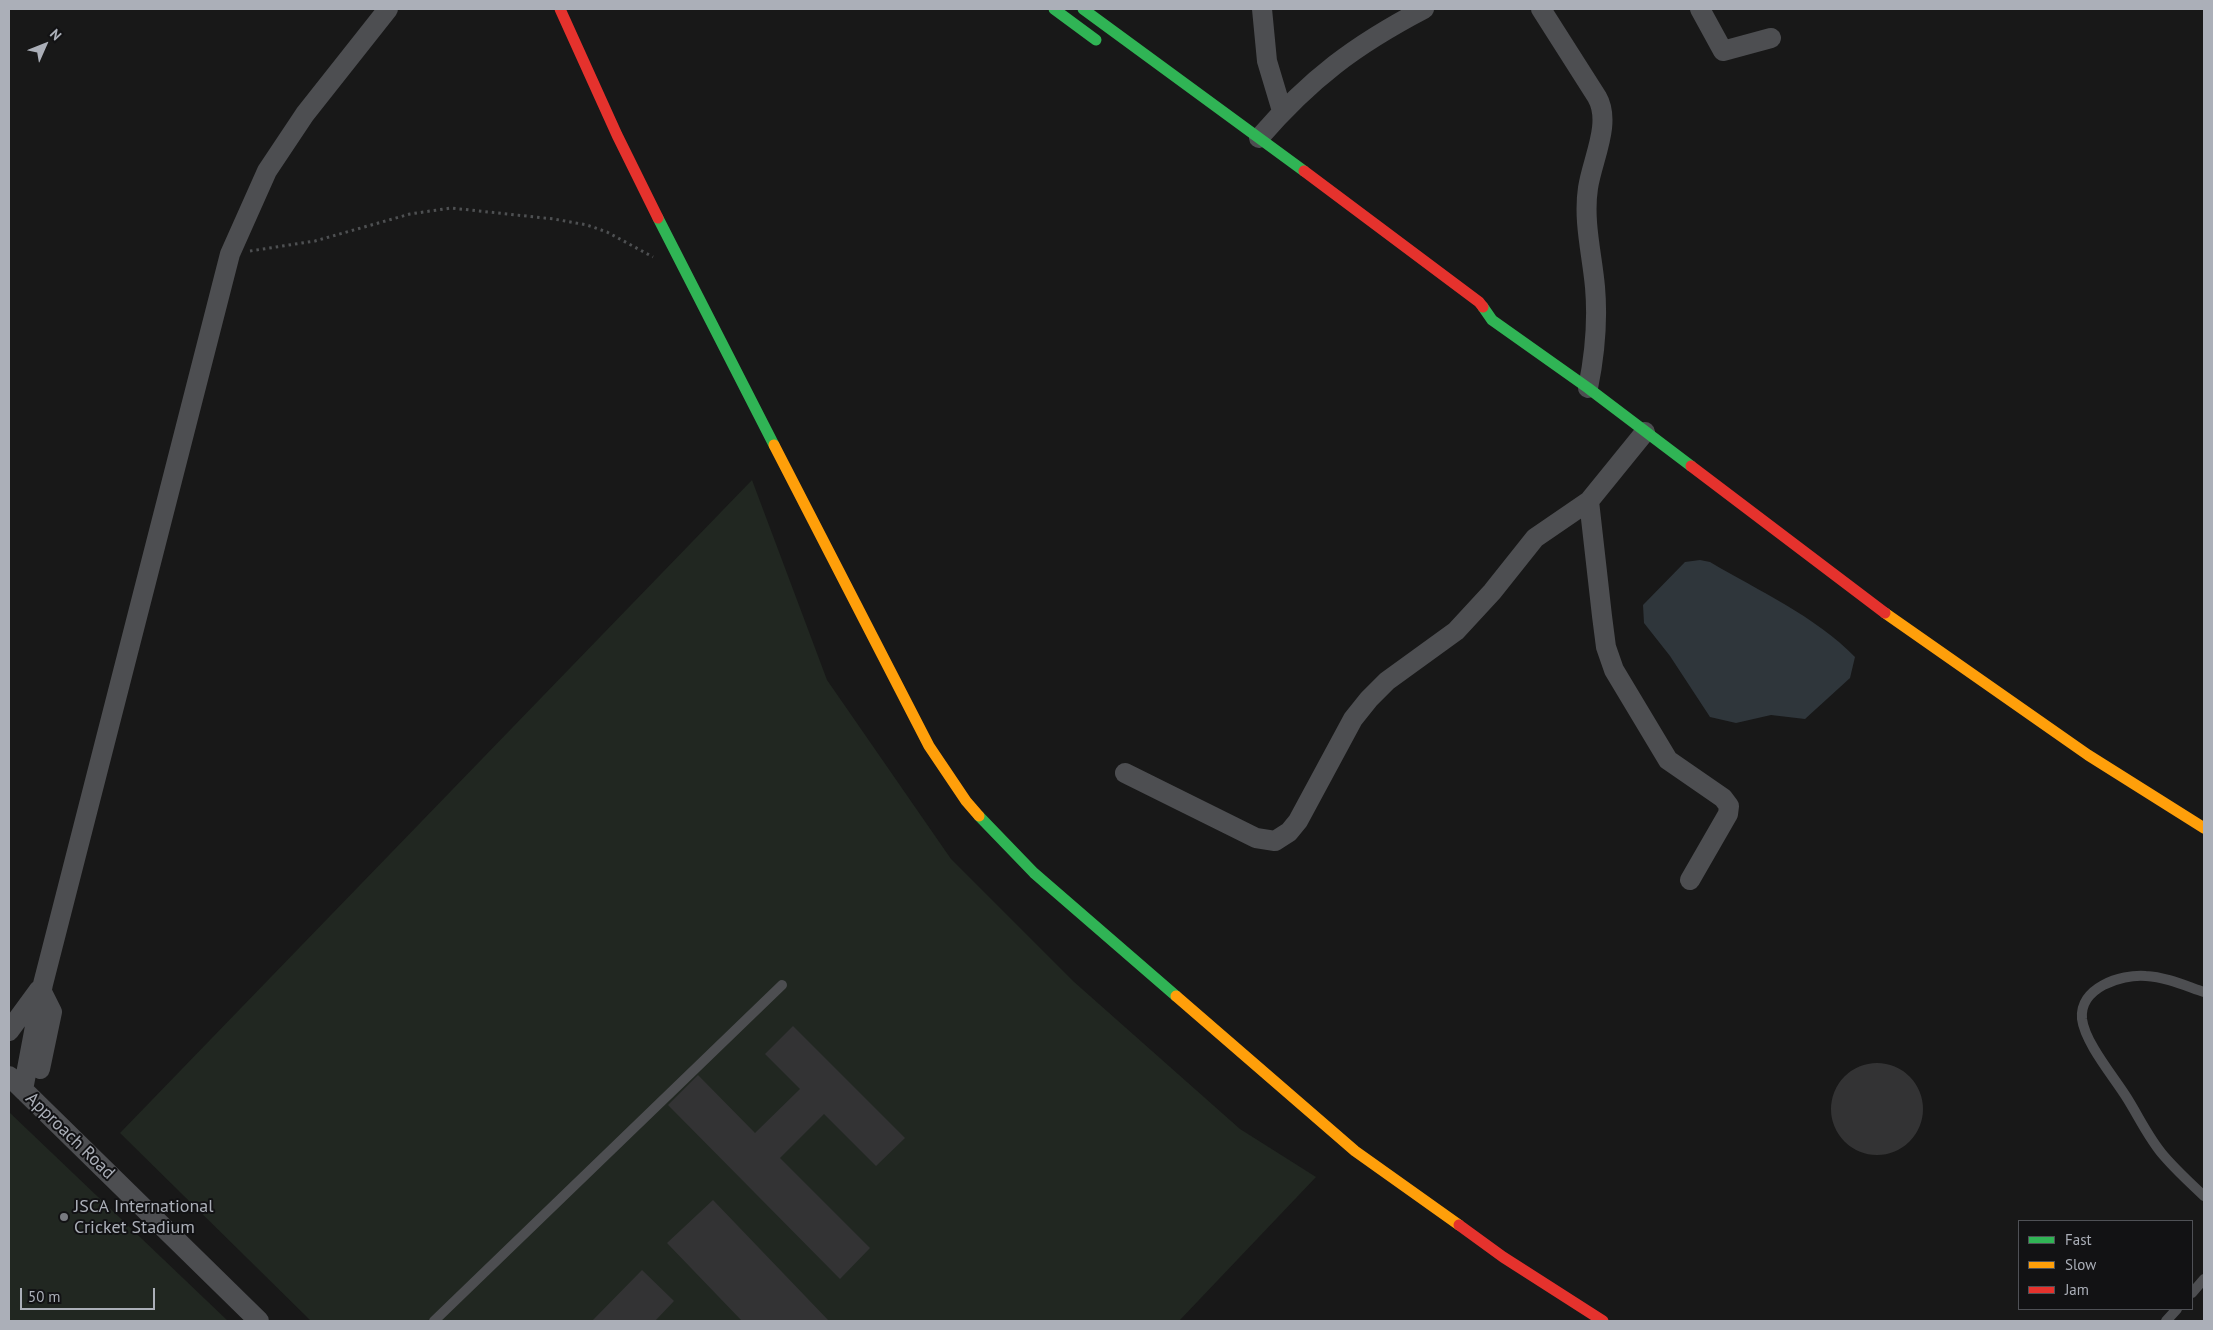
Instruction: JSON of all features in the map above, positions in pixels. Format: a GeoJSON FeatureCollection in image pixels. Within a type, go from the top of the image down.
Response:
{"type":"FeatureCollection","features":[{"type":"Feature","properties":{"kind":"street"},"geometry":{"type":"LineString","coordinates":[[9,1031],[39,991],[230,254],[267,171],[305,114],[388,9]]}},
{"type":"Feature","properties":{"kind":"street"},"geometry":{"type":"LineString","coordinates":[[560,9],[622,144],[776,451],[929,746],[966,801],[1034,874],[1355,1151],[1503,1257],[1603,1321]]}},
{"type":"Feature","properties":{"kind":"street"},"geometry":{"type":"LineString","coordinates":[[1054,9],[1102,44]]}},
{"type":"Feature","properties":{"kind":"street"},"geometry":{"type":"LineString","coordinates":[[1083,9],[1479,302],[1492,320],[1588,388],[1908,630],[2088,755],[2204,828]]}},
{"type":"Feature","properties":{"kind":"street"},"geometry":{"type":"LineString","coordinates":[[1262,9],[1267,62],[1282,111]]}},
{"type":"Feature","properties":{"kind":"street"},"geometry":{"type":"LineString","coordinates":[[1259,138],[1306,87],[1337,62],[1377,34],[1424,9]]}},
{"type":"Feature","properties":{"kind":"street"},"geometry":{"type":"LineString","coordinates":[[1541,9],[1597,96],[1603,112],[1586,209],[1597,312],[1596,349],[1588,388]]}},
{"type":"Feature","properties":{"kind":"street"},"geometry":{"type":"LineString","coordinates":[[1700,9],[1724,52],[1771,38]]}},
{"type":"Feature","properties":{"kind":"street"},"geometry":{"type":"LineString","coordinates":[[1478,317],[1492,320]]}},
{"type":"Feature","properties":{"kind":"street"},"geometry":{"type":"LineString","coordinates":[[1125,774],[1256,838],[1275,841],[1282,838],[1298,821],[1353,718],[1369,699],[1387,681],[1456,631],[1492,592],[1535,538],[1589,501],[1645,432]]}},
{"type":"Feature","properties":{"kind":"street"},"geometry":{"type":"LineString","coordinates":[[1589,501],[1606,646],[1614,670],[1668,760],[1723,798],[1729,806],[1728,814],[1690,880]]}},
{"type":"Feature","properties":{"kind":"street"},"geometry":{"type":"LineString","coordinates":[[9,1006],[39,991]]}},
{"type":"Feature","properties":{"kind":"street"},"geometry":{"type":"LineString","coordinates":[[22,1089],[52,1012],[39,991]]}},
{"type":"Feature","properties":{"kind":"street","name":"Approach Road"},"geometry":{"type":"LineString","coordinates":[[22,1089],[259,1321]]}},
{"type":"Feature","properties":{"kind":"lane"},"geometry":{"type":"LineString","coordinates":[[2204,992],[2166,979],[2146,976],[2132,977],[2100,988],[2087,997],[2082,1009],[2083,1022],[2092,1044],[2148,1134],[2163,1154],[2204,1196]]}},
{"type":"Feature","properties":{"kind":"lane"},"geometry":{"type":"LineString","coordinates":[[434,1321],[782,985]]}},
{"type":"Feature","properties":{"kind":"lane"},"geometry":{"type":"LineString","coordinates":[[2193,1292],[2204,1279]]}},
{"type":"Feature","properties":{"kind":"lane"},"geometry":{"type":"LineString","coordinates":[[2166,1321],[2176,1310]]}},
{"type":"Feature","properties":{"kind":"path"},"geometry":{"type":"LineString","coordinates":[[230,254],[316,241],[410,214],[452,208],[554,219],[587,225],[607,232],[656,259]]}},
{"type":"Feature","properties":{"kind":"shaded area"},"geometry":{"type":"Polygon","coordinates":[[[752,480],[827,680],[951,859],[1073,981],[1240,1129],[1316,1177],[1179,1321],[311,1321],[120,1133],[752,480]]]}},
{"type":"Feature","properties":{"kind":"shaded area"},"geometry":{"type":"Polygon","coordinates":[[[1700,560],[1710,562],[1767,594],[1839,642],[1855,657],[1850,678],[1805,719],[1771,715],[1736,723],[1710,717],[1670,656],[1644,623],[1643,605],[1685,562],[1700,560]]]}},
{"type":"Feature","properties":{"kind":"shaded area","name":"JSCA International Cricket Stadium"},"geometry":{"type":"Polygon","coordinates":[[[9,1112],[228,1321],[9,1321],[9,1112]]]}},
{"type":"Feature","properties":{"kind":"building"},"geometry":{"type":"Polygon","coordinates":[[[793,1026],[905,1138],[876,1166],[824,1114],[780,1158],[870,1248],[840,1279],[668,1105],[698,1075],[755,1133],[800,1089],[765,1054],[793,1026]]]}},
{"type":"Feature","properties":{"kind":"building"},"geometry":{"type":"Polygon","coordinates":[[[1877,1063],[1886,1064],[1903,1071],[1915,1083],[1922,1100],[1922,1118],[1915,1135],[1903,1147],[1886,1154],[1877,1155],[1868,1154],[1851,1147],[1839,1135],[1832,1118],[1831,1109],[1832,1100],[1839,1083],[1851,1071],[1868,1064],[1877,1063]]]}},
{"type":"Feature","properties":{"kind":"building"},"geometry":{"type":"Polygon","coordinates":[[[713,1200],[829,1321],[742,1321],[667,1243],[713,1200]]]}},
{"type":"Feature","properties":{"kind":"building"},"geometry":{"type":"Polygon","coordinates":[[[642,1270],[674,1301],[655,1321],[592,1321],[642,1270]]]}},
{"type":"Feature","properties":{"kind":"traffic: fast"},"geometry":{"type":"LineString","coordinates":[[1054,9],[1096,40]]}},
{"type":"Feature","properties":{"kind":"traffic: fast"},"geometry":{"type":"LineString","coordinates":[[1083,9],[1304,171]]}},
{"type":"Feature","properties":{"kind":"traffic: fast"},"geometry":{"type":"LineString","coordinates":[[658,218],[774,445]]}},
{"type":"Feature","properties":{"kind":"traffic: fast"},"geometry":{"type":"LineString","coordinates":[[1483,307],[1492,320],[1588,388],[1691,466]]}},
{"type":"Feature","properties":{"kind":"traffic: fast"},"geometry":{"type":"LineString","coordinates":[[979,816],[1034,873],[1176,996]]}},
{"type":"Feature","properties":{"kind":"traffic: slow"},"geometry":{"type":"LineString","coordinates":[[774,445],[929,746],[966,801],[979,816]]}},
{"type":"Feature","properties":{"kind":"traffic: slow"},"geometry":{"type":"LineString","coordinates":[[1885,613],[2088,755],[2204,828]]}},
{"type":"Feature","properties":{"kind":"traffic: slow"},"geometry":{"type":"LineString","coordinates":[[1176,996],[1355,1151],[1459,1225]]}},
{"type":"Feature","properties":{"kind":"traffic: jam"},"geometry":{"type":"LineString","coordinates":[[560,9],[617,135],[658,218]]}},
{"type":"Feature","properties":{"kind":"traffic: jam"},"geometry":{"type":"LineString","coordinates":[[1304,171],[1479,302],[1483,307]]}},
{"type":"Feature","properties":{"kind":"traffic: jam"},"geometry":{"type":"LineString","coordinates":[[1691,466],[1885,613]]}},
{"type":"Feature","properties":{"kind":"traffic: jam"},"geometry":{"type":"LineString","coordinates":[[1459,1225],[1503,1257],[1603,1321]]}},
{"type":"Feature","properties":{"kind":"place","name":"JSCA International Cricket Stadium"},"geometry":{"type":"Point","coordinates":[64,1217]}}]}
